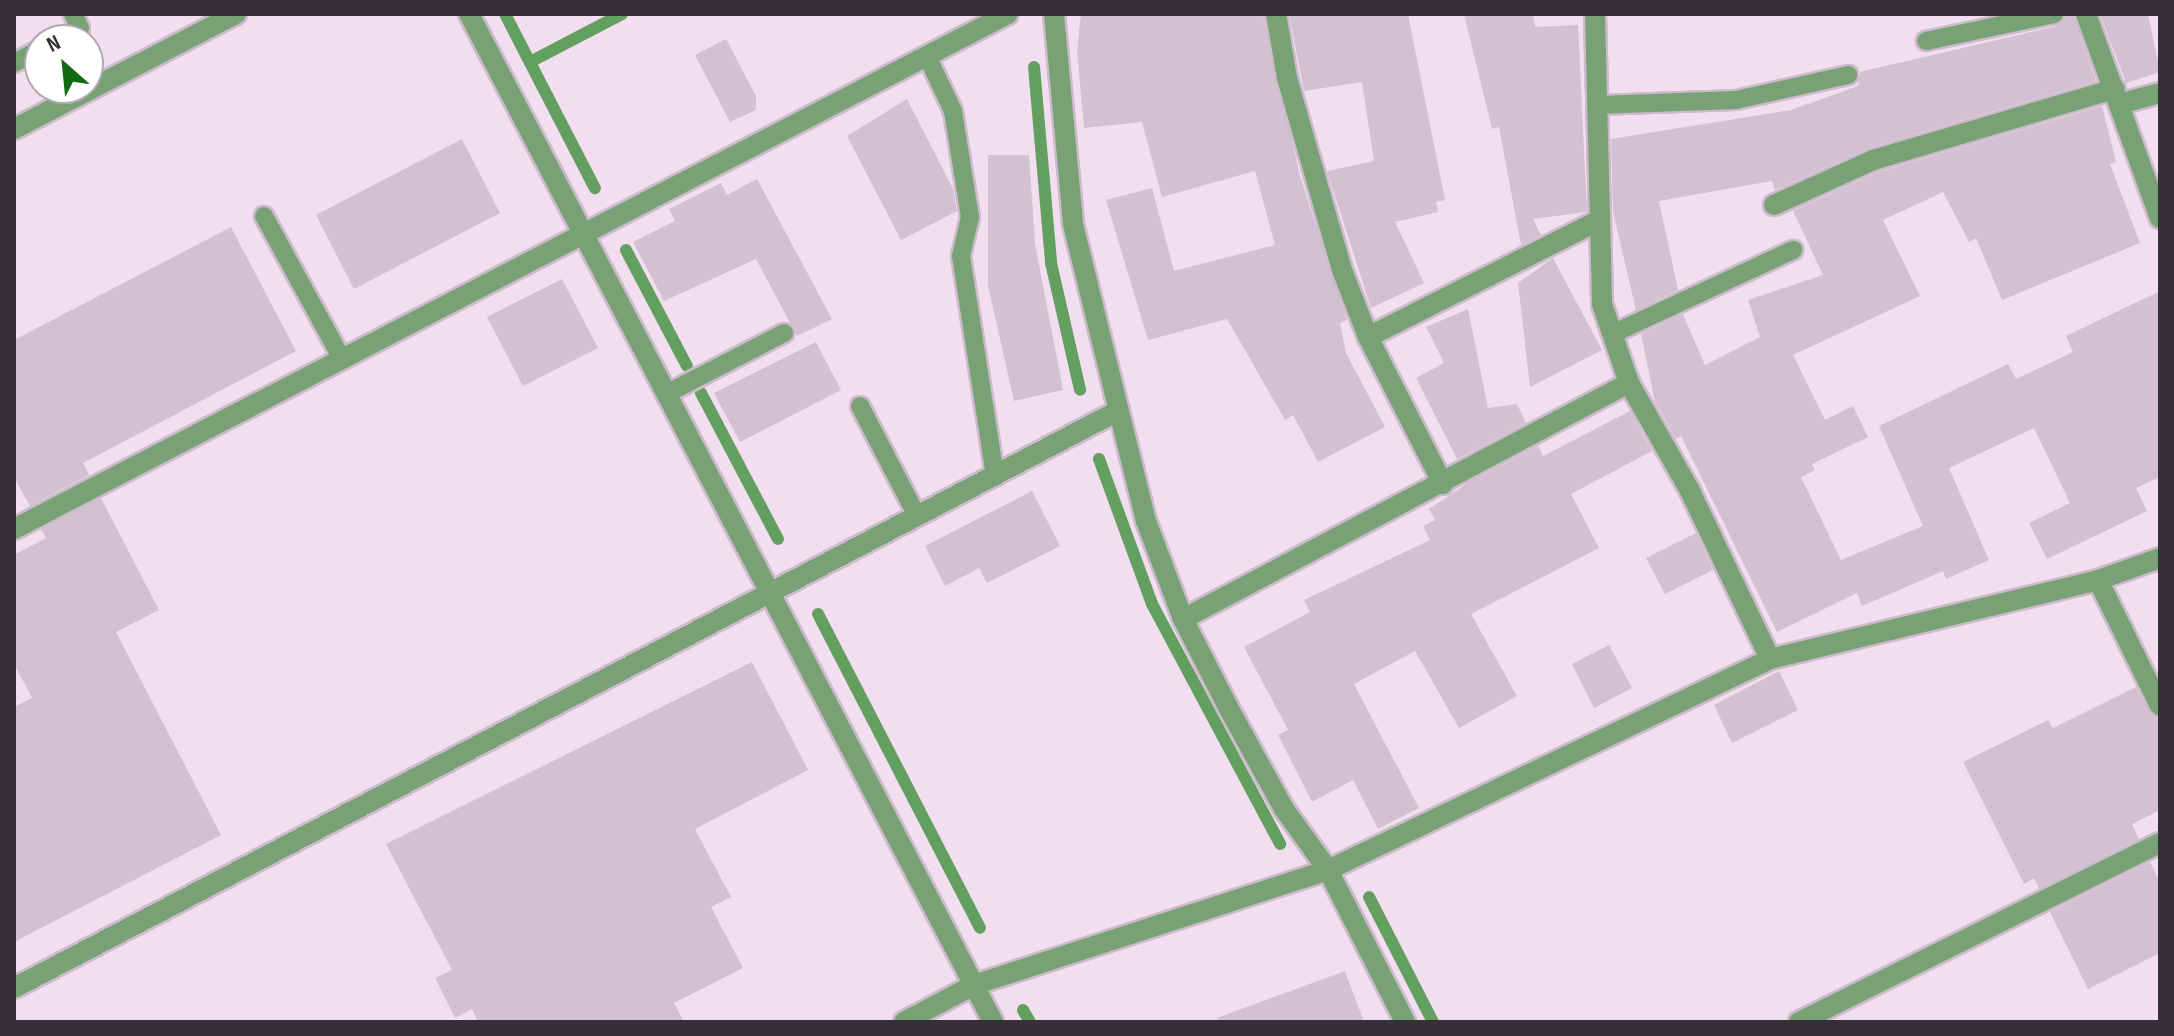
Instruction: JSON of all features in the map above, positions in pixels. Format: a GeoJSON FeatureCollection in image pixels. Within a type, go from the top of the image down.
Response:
{"type":"FeatureCollection","features":[{"type":"Feature","properties":{"kind":"street"},"geometry":{"type":"LineString","coordinates":[[14,129],[236,14]]}},
{"type":"Feature","properties":{"kind":"street"},"geometry":{"type":"LineString","coordinates":[[469,14],[993,1022]]}},
{"type":"Feature","properties":{"kind":"street"},"geometry":{"type":"LineString","coordinates":[[14,529],[1008,14]]}},
{"type":"Feature","properties":{"kind":"street"},"geometry":{"type":"LineString","coordinates":[[1054,14],[1073,224],[1116,412],[1146,521],[1183,619],[1284,809],[1328,870],[1405,1022]]}},
{"type":"Feature","properties":{"kind":"street"},"geometry":{"type":"LineString","coordinates":[[1276,14],[1323,210],[1368,337],[1443,484]]}},
{"type":"Feature","properties":{"kind":"street"},"geometry":{"type":"LineString","coordinates":[[1595,14],[1602,304],[1629,383],[1690,491],[1770,659]]}},
{"type":"Feature","properties":{"kind":"street"},"geometry":{"type":"LineString","coordinates":[[2086,14],[2160,218]]}},
{"type":"Feature","properties":{"kind":"street"},"geometry":{"type":"LineString","coordinates":[[1774,205],[1873,160],[2117,97],[2160,93]]}},
{"type":"Feature","properties":{"kind":"street"},"geometry":{"type":"LineString","coordinates":[[1368,337],[1600,220]]}},
{"type":"Feature","properties":{"kind":"street"},"geometry":{"type":"LineString","coordinates":[[1183,619],[1629,383]]}},
{"type":"Feature","properties":{"kind":"street"},"geometry":{"type":"LineString","coordinates":[[14,988],[1116,412]]}},
{"type":"Feature","properties":{"kind":"street"},"geometry":{"type":"LineString","coordinates":[[904,1022],[974,985],[1328,870],[1770,659],[2098,580],[2160,558]]}},
{"type":"Feature","properties":{"kind":"street"},"geometry":{"type":"LineString","coordinates":[[2098,580],[2160,706]]}},
{"type":"Feature","properties":{"kind":"street"},"geometry":{"type":"LineString","coordinates":[[1799,1022],[2160,843]]}},
{"type":"Feature","properties":{"kind":"lane"},"geometry":{"type":"LineString","coordinates":[[1926,41],[2054,14]]}},
{"type":"Feature","properties":{"kind":"lane"},"geometry":{"type":"LineString","coordinates":[[927,56],[953,111],[970,217],[961,256],[995,476]]}},
{"type":"Feature","properties":{"kind":"lane"},"geometry":{"type":"LineString","coordinates":[[1597,105],[1736,100],[1848,75]]}},
{"type":"Feature","properties":{"kind":"lane"},"geometry":{"type":"LineString","coordinates":[[264,216],[342,359]]}},
{"type":"Feature","properties":{"kind":"lane"},"geometry":{"type":"LineString","coordinates":[[1612,334],[1793,250]]}},
{"type":"Feature","properties":{"kind":"lane"},"geometry":{"type":"LineString","coordinates":[[666,394],[784,333]]}},
{"type":"Feature","properties":{"kind":"lane"},"geometry":{"type":"LineString","coordinates":[[860,406],[917,516]]}},
{"type":"Feature","properties":{"kind":"building"},"geometry":{"type":"Polygon","coordinates":[[[1081,14],[1263,14],[1300,176],[1347,320],[1340,323],[1346,353],[1385,427],[1318,462],[1293,415],[1285,420],[1227,319],[1148,340],[1106,200],[1152,188],[1174,271],[1275,245],[1255,171],[1162,197],[1142,122],[1084,128],[1077,51],[1081,14]]]}},
{"type":"Feature","properties":{"kind":"building"},"geometry":{"type":"Polygon","coordinates":[[[1289,14],[1408,14],[1445,200],[1436,202],[1438,212],[1395,222],[1424,283],[1371,308],[1327,171],[1374,161],[1362,82],[1304,91],[1289,14]]]}},
{"type":"Feature","properties":{"kind":"building"},"geometry":{"type":"Polygon","coordinates":[[[1464,14],[1533,14],[1535,27],[1578,25],[1587,212],[1533,219],[1541,235],[1521,245],[1499,127],[1492,129],[1464,14]]]}},
{"type":"Feature","properties":{"kind":"building"},"geometry":{"type":"Polygon","coordinates":[[[2066,14],[2073,14],[2096,81],[1869,148],[1775,190],[1772,181],[1659,201],[1678,290],[1636,310],[1613,212],[1611,139],[1791,110],[1858,86],[1860,72],[2056,26],[2066,14]]]}},
{"type":"Feature","properties":{"kind":"building"},"geometry":{"type":"Polygon","coordinates":[[[2100,14],[2148,14],[2160,72],[2126,83],[2100,14]]]}},
{"type":"Feature","properties":{"kind":"building"},"geometry":{"type":"Polygon","coordinates":[[[726,39],[756,96],[756,110],[730,122],[695,55],[726,39]]]}},
{"type":"Feature","properties":{"kind":"building"},"geometry":{"type":"Polygon","coordinates":[[[907,99],[953,189],[957,211],[901,240],[847,136],[907,99]]]}},
{"type":"Feature","properties":{"kind":"building"},"geometry":{"type":"Polygon","coordinates":[[[2102,106],[2116,162],[2110,164],[2140,243],[2002,300],[1976,238],[1969,242],[1943,192],[1883,220],[1920,296],[1793,355],[1825,420],[1853,406],[1868,437],[1812,464],[1815,470],[1801,477],[1841,560],[1923,526],[1879,426],[2008,364],[2016,379],[2073,352],[2066,336],[2160,291],[2160,477],[2136,488],[2147,511],[2047,559],[2029,523],[2070,503],[2034,428],[1949,468],[1989,560],[1946,579],[1943,571],[1862,606],[1857,593],[1777,632],[1681,436],[1676,439],[1655,402],[1641,334],[1683,314],[1705,365],[1760,337],[1748,300],[1823,275],[1793,211],[1878,172],[2102,106]]]}},
{"type":"Feature","properties":{"kind":"building"},"geometry":{"type":"Polygon","coordinates":[[[462,139],[500,213],[354,289],[316,215],[462,139]]]}},
{"type":"Feature","properties":{"kind":"building"},"geometry":{"type":"Polygon","coordinates":[[[988,155],[1029,155],[1035,244],[1063,390],[1014,401],[988,286],[988,155]]]}},
{"type":"Feature","properties":{"kind":"building"},"geometry":{"type":"Polygon","coordinates":[[[757,179],[832,319],[797,336],[756,259],[664,301],[633,242],[675,221],[669,209],[721,183],[727,195],[757,179]]]}},
{"type":"Feature","properties":{"kind":"building"},"geometry":{"type":"Polygon","coordinates":[[[231,227],[296,351],[83,463],[89,475],[30,506],[14,477],[14,340],[231,227]]]}},
{"type":"Feature","properties":{"kind":"building"},"geometry":{"type":"Polygon","coordinates":[[[1553,258],[1602,350],[1530,387],[1518,283],[1553,258]]]}},
{"type":"Feature","properties":{"kind":"building"},"geometry":{"type":"Polygon","coordinates":[[[562,279],[598,348],[523,386],[487,317],[562,279]]]}},
{"type":"Feature","properties":{"kind":"building"},"geometry":{"type":"Polygon","coordinates":[[[1468,309],[1488,408],[1517,404],[1526,423],[1457,459],[1416,378],[1444,363],[1426,327],[1468,309]]]}},
{"type":"Feature","properties":{"kind":"building"},"geometry":{"type":"Polygon","coordinates":[[[816,342],[841,390],[740,442],[714,393],[816,342]]]}},
{"type":"Feature","properties":{"kind":"building"},"geometry":{"type":"Polygon","coordinates":[[[1630,411],[1652,451],[1571,494],[1599,548],[1471,614],[1517,696],[1459,728],[1415,651],[1354,684],[1419,808],[1378,829],[1353,780],[1312,802],[1278,735],[1288,730],[1244,647],[1310,612],[1304,600],[1430,540],[1423,526],[1435,520],[1429,509],[1469,482],[1538,446],[1543,456],[1630,411]]]}},
{"type":"Feature","properties":{"kind":"building"},"geometry":{"type":"Polygon","coordinates":[[[1032,491],[1060,546],[987,583],[979,568],[945,586],[925,546],[1032,491]]]}},
{"type":"Feature","properties":{"kind":"building"},"geometry":{"type":"Polygon","coordinates":[[[101,498],[159,610],[116,632],[221,835],[14,942],[14,707],[32,698],[14,664],[14,555],[46,538],[41,529],[101,498]]]}},
{"type":"Feature","properties":{"kind":"building"},"geometry":{"type":"Polygon","coordinates":[[[1696,533],[1713,570],[1665,594],[1646,558],[1696,533]]]}},
{"type":"Feature","properties":{"kind":"building"},"geometry":{"type":"Polygon","coordinates":[[[1609,645],[1632,688],[1594,708],[1572,664],[1609,645]]]}},
{"type":"Feature","properties":{"kind":"building"},"geometry":{"type":"Polygon","coordinates":[[[752,662],[808,770],[695,829],[731,897],[711,907],[743,968],[674,1003],[684,1022],[478,1022],[472,1009],[455,1018],[435,978],[452,970],[386,844],[752,662]]]}},
{"type":"Feature","properties":{"kind":"building"},"geometry":{"type":"Polygon","coordinates":[[[1779,671],[1798,710],[1732,743],[1714,705],[1779,671]]]}},
{"type":"Feature","properties":{"kind":"building"},"geometry":{"type":"Polygon","coordinates":[[[2136,687],[2149,712],[2160,719],[2160,810],[2132,824],[2139,839],[2039,889],[2034,878],[2024,884],[1963,762],[2048,720],[2053,728],[2136,687]]]}},
{"type":"Feature","properties":{"kind":"building"},"geometry":{"type":"Polygon","coordinates":[[[2150,862],[2160,882],[2160,953],[2088,989],[2050,912],[2150,862]]]}},
{"type":"Feature","properties":{"kind":"building"},"geometry":{"type":"Polygon","coordinates":[[[1345,971],[1364,1022],[1218,1022],[1217,1018],[1345,971]]]}},
{"type":"Feature","properties":{"kind":"waterway"},"geometry":{"type":"LineString","coordinates":[[505,14],[595,188]]}},
{"type":"Feature","properties":{"kind":"waterway"},"geometry":{"type":"LineString","coordinates":[[530,62],[622,14]]}},
{"type":"Feature","properties":{"kind":"waterway"},"geometry":{"type":"LineString","coordinates":[[1034,67],[1051,263],[1080,390]]}},
{"type":"Feature","properties":{"kind":"waterway"},"geometry":{"type":"LineString","coordinates":[[626,250],[687,366]]}},
{"type":"Feature","properties":{"kind":"waterway"},"geometry":{"type":"LineString","coordinates":[[701,393],[778,539]]}},
{"type":"Feature","properties":{"kind":"waterway"},"geometry":{"type":"LineString","coordinates":[[1099,459],[1152,604],[1280,844]]}},
{"type":"Feature","properties":{"kind":"waterway"},"geometry":{"type":"LineString","coordinates":[[818,614],[980,928]]}},
{"type":"Feature","properties":{"kind":"waterway"},"geometry":{"type":"LineString","coordinates":[[1369,897],[1433,1022]]}},
{"type":"Feature","properties":{"kind":"waterway"},"geometry":{"type":"LineString","coordinates":[[1023,1010],[1030,1022]]}}]}
